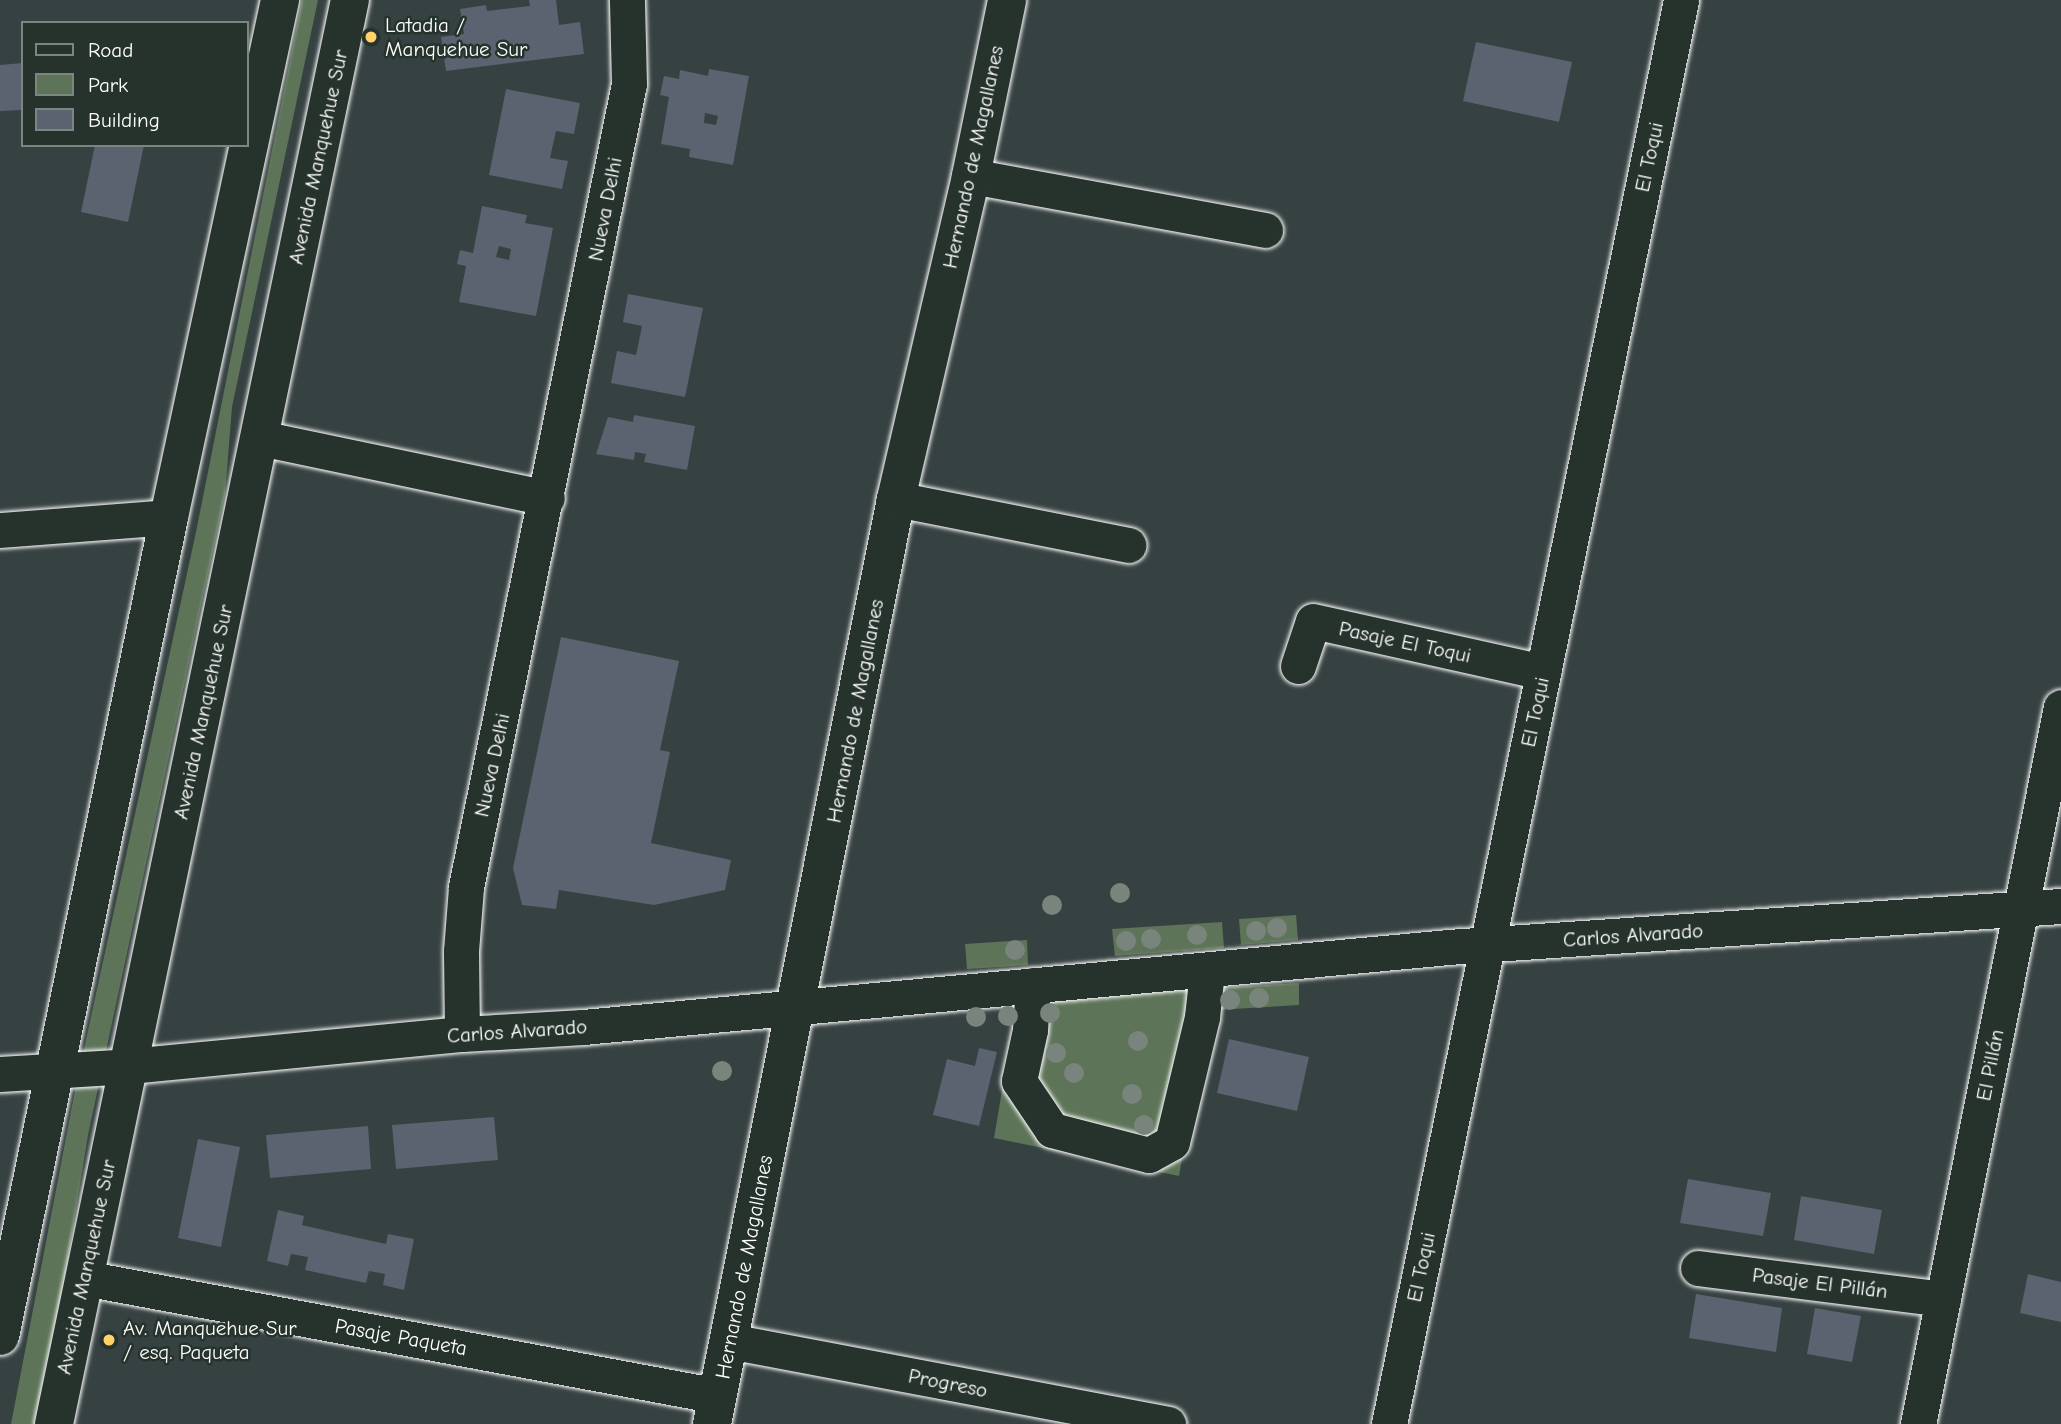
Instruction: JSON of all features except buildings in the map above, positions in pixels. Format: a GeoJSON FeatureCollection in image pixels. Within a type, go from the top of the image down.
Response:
{"type":"FeatureCollection","features":[{"type":"Feature","properties":{"kind":"main road"},"geometry":{"type":"LineString","coordinates":[[0,1336],[169,517],[280,0]]}},
{"type":"Feature","properties":{"kind":"main road","name":"Avenida Manquehue Sur"},"geometry":{"type":"LineString","coordinates":[[54,1424],[350,0]]}},
{"type":"Feature","properties":{"kind":"main road","name":"Hernando de Magallanes"},"geometry":{"type":"LineString","coordinates":[[715,1410],[797,1006],[895,499],[971,176],[1007,0]]}},
{"type":"Feature","properties":{"kind":"street","name":"Nueva Delhi"},"geometry":{"type":"LineString","coordinates":[[462,1034],[461,951],[466,887],[629,84],[627,0]]}},
{"type":"Feature","properties":{"kind":"street","name":"El Toqui"},"geometry":{"type":"LineString","coordinates":[[1389,1424],[1681,0]]}},
{"type":"Feature","properties":{"kind":"street"},"geometry":{"type":"LineString","coordinates":[[971,176],[1265,230]]}},
{"type":"Feature","properties":{"kind":"street"},"geometry":{"type":"LineString","coordinates":[[260,438],[547,498]]}},
{"type":"Feature","properties":{"kind":"street"},"geometry":{"type":"LineString","coordinates":[[895,499],[1129,545]]}},
{"type":"Feature","properties":{"kind":"street"},"geometry":{"type":"LineString","coordinates":[[0,530],[169,517]]}},
{"type":"Feature","properties":{"kind":"street","name":"Pasaje El Toqui"},"geometry":{"type":"LineString","coordinates":[[1298,666],[1313,621],[1543,672]]}},
{"type":"Feature","properties":{"kind":"street","name":"El Pillán"},"geometry":{"type":"LineString","coordinates":[[1918,1424],[2061,707]]}},
{"type":"Feature","properties":{"kind":"street","name":"Carlos Alvarado"},"geometry":{"type":"LineString","coordinates":[[0,1074],[129,1066],[462,1034],[1487,945],[2061,906]]}},
{"type":"Feature","properties":{"kind":"street"},"geometry":{"type":"LineString","coordinates":[[1033,985],[1030,1030],[1019,1082],[1052,1130],[1149,1155],[1172,1142],[1202,1017],[1207,971]]}},
{"type":"Feature","properties":{"kind":"street","name":"Pasaje El Pillán"},"geometry":{"type":"LineString","coordinates":[[1698,1268],[1943,1299]]}},
{"type":"Feature","properties":{"kind":"street","name":"Pasaje Paqueta"},"geometry":{"type":"LineString","coordinates":[[84,1278],[715,1410]]}},
{"type":"Feature","properties":{"kind":"street","name":"Progreso"},"geometry":{"type":"LineString","coordinates":[[729,1341],[1083,1416],[1168,1424]]}},
{"type":"Feature","properties":{"kind":"green space"},"geometry":{"type":"Polygon","coordinates":[[[302,0],[318,0],[232,407],[225,494],[88,1135],[58,1319],[36,1424],[11,1424],[75,1091],[196,532],[302,0]]]}},
{"type":"Feature","properties":{"kind":"green space"},"geometry":{"type":"Polygon","coordinates":[[[1296,915],[1298,940],[1241,945],[1239,919],[1296,915]]]}},
{"type":"Feature","properties":{"kind":"green space"},"geometry":{"type":"Polygon","coordinates":[[[1222,922],[1224,948],[1115,956],[1112,929],[1222,922]]]}},
{"type":"Feature","properties":{"kind":"green space"},"geometry":{"type":"Polygon","coordinates":[[[1027,940],[1028,965],[967,969],[965,944],[1027,940]]]}},
{"type":"Feature","properties":{"kind":"green space"},"geometry":{"type":"Polygon","coordinates":[[[1299,983],[1299,1005],[1216,1010],[1216,988],[1299,983]]]}},
{"type":"Feature","properties":{"kind":"green space"},"geometry":{"type":"Polygon","coordinates":[[[1212,987],[1179,1176],[994,1138],[1017,1001],[1212,987]]]}},
{"type":"Feature","properties":{"kind":"place","name":"Latadia / Manquehue Sur"},"geometry":{"type":"Point","coordinates":[371,37]}},
{"type":"Feature","properties":{"kind":"place","name":"Av. Manquehue Sur / esq. Paqueta"},"geometry":{"type":"Point","coordinates":[109,1340]}}]}
